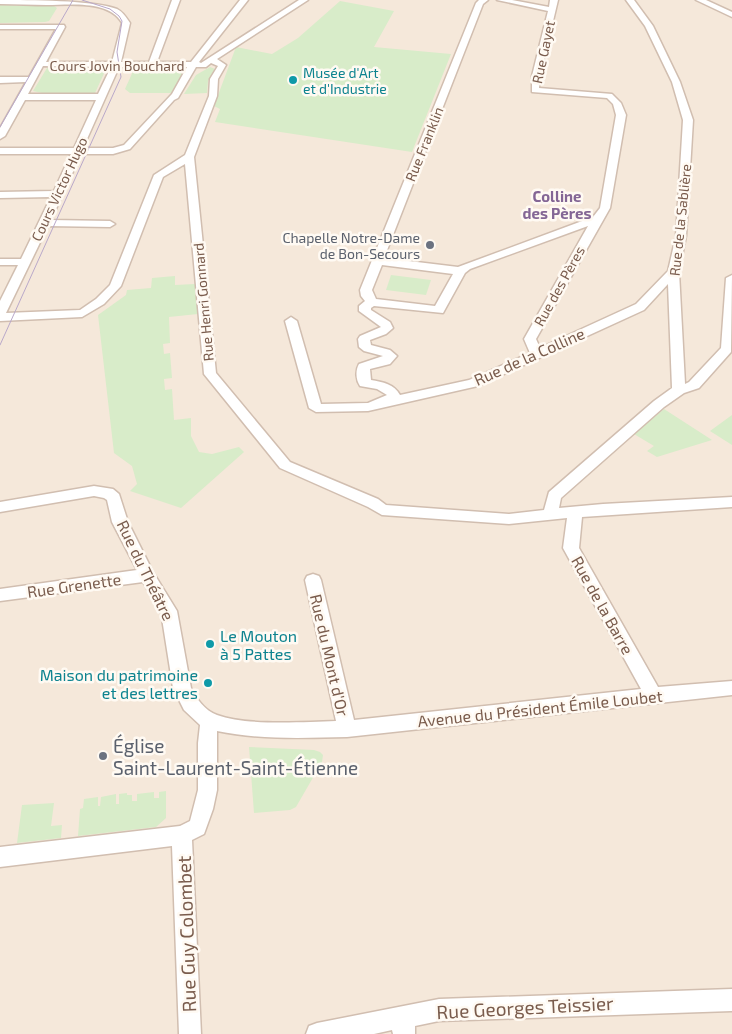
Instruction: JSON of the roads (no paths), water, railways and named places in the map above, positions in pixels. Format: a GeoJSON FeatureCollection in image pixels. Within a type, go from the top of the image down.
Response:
{"type":"FeatureCollection","features":[{"type":"Feature","properties":{"kind":"street"},"geometry":{"type":"LineString","coordinates":[[152,64],[176,0]]}},
{"type":"Feature","properties":{"kind":"street"},"geometry":{"type":"LineString","coordinates":[[0,151],[116,151],[127,147],[171,98],[175,96],[193,65],[244,0]]}},
{"type":"Feature","properties":{"kind":"street"},"geometry":{"type":"LineString","coordinates":[[211,61],[304,0]]}},
{"type":"Feature","properties":{"kind":"street","name":"Rue Franklin"},"geometry":{"type":"LineString","coordinates":[[369,296],[378,261],[480,3],[484,0]]}},
{"type":"Feature","properties":{"kind":"street"},"geometry":{"type":"LineString","coordinates":[[501,0],[553,10]]}},
{"type":"Feature","properties":{"kind":"street","name":"Rue Gayet"},"geometry":{"type":"LineString","coordinates":[[554,0],[536,76],[535,90],[609,96]]}},
{"type":"Feature","properties":{"kind":"street","name":"Rue de la Sablière"},"geometry":{"type":"LineString","coordinates":[[630,0],[649,26],[676,82],[688,120],[681,236],[673,272],[679,390]]}},
{"type":"Feature","properties":{"kind":"street"},"geometry":{"type":"LineString","coordinates":[[700,0],[732,15]]}},
{"type":"Feature","properties":{"kind":"street"},"geometry":{"type":"LineString","coordinates":[[0,2],[70,1]]}},
{"type":"Feature","properties":{"kind":"street"},"geometry":{"type":"LineString","coordinates":[[48,27],[70,1]]}},
{"type":"Feature","properties":{"kind":"street","name":"Cours Victor Hugo"},"geometry":{"type":"LineString","coordinates":[[0,315],[102,97],[116,64],[126,23],[125,18],[117,10],[103,4],[70,1]]}},
{"type":"Feature","properties":{"kind":"street"},"geometry":{"type":"LineString","coordinates":[[0,27],[61,27],[0,136]]}},
{"type":"Feature","properties":{"kind":"street","name":"Cours Jovin Bouchard"},"geometry":{"type":"LineString","coordinates":[[41,64],[203,65],[211,61]]}},
{"type":"Feature","properties":{"kind":"street","name":"Rue Henri Gonnard"},"geometry":{"type":"LineString","coordinates":[[211,61],[222,65],[214,79],[213,96],[189,157],[210,374],[285,465],[373,503],[382,510],[509,519],[575,512],[732,502]]}},
{"type":"Feature","properties":{"kind":"street"},"geometry":{"type":"LineString","coordinates":[[0,80],[32,79]]}},
{"type":"Feature","properties":{"kind":"street","name":"Rue des Pères"},"geometry":{"type":"LineString","coordinates":[[536,353],[530,338],[605,208],[621,115],[617,103],[609,96]]}},
{"type":"Feature","properties":{"kind":"street","name":"Cours Jovin Bouchard"},"geometry":{"type":"LineString","coordinates":[[22,97],[102,97]]}},
{"type":"Feature","properties":{"kind":"street"},"geometry":{"type":"LineString","coordinates":[[0,315],[82,313],[98,304],[115,286],[159,175],[189,157]]}},
{"type":"Feature","properties":{"kind":"street"},"geometry":{"type":"LineString","coordinates":[[0,195],[58,194]]}},
{"type":"Feature","properties":{"kind":"street","name":"Rue des Pères"},"geometry":{"type":"LineString","coordinates":[[460,271],[466,267],[597,219]]}},
{"type":"Feature","properties":{"kind":"street"},"geometry":{"type":"LineString","coordinates":[[44,223],[110,224]]}},
{"type":"Feature","properties":{"kind":"street"},"geometry":{"type":"LineString","coordinates":[[291,321],[316,408],[368,407],[392,398],[394,396],[387,387],[366,383],[363,375],[364,367],[386,361],[390,356],[386,352],[369,350],[365,347],[364,339],[371,333],[384,332],[387,328],[386,325],[365,311],[369,296],[439,310],[460,271],[378,261]]}},
{"type":"Feature","properties":{"kind":"street"},"geometry":{"type":"LineString","coordinates":[[0,262],[26,262]]}},
{"type":"Feature","properties":{"kind":"street","name":"Rue de la Colline"},"geometry":{"type":"LineString","coordinates":[[368,407],[473,382],[640,307],[673,272]]}},
{"type":"Feature","properties":{"kind":"street"},"geometry":{"type":"LineString","coordinates":[[551,515],[554,496],[659,404],[679,390],[694,385],[727,350],[732,278]]}},
{"type":"Feature","properties":{"kind":"street","name":"Rue du Théâtre"},"geometry":{"type":"LineString","coordinates":[[0,507],[94,491],[108,493],[114,498],[120,522],[147,575],[169,611],[182,688],[190,704],[210,722]]}},
{"type":"Feature","properties":{"kind":"street","name":"Rue de la Barre"},"geometry":{"type":"LineString","coordinates":[[575,512],[570,548],[653,695]]}},
{"type":"Feature","properties":{"kind":"street","name":"Rue Grenette"},"geometry":{"type":"LineString","coordinates":[[0,595],[147,575]]}},
{"type":"Feature","properties":{"kind":"street","name":"Rue du Mont d'Or"},"geometry":{"type":"LineString","coordinates":[[313,580],[347,729]]}},
{"type":"Feature","properties":{"kind":"street","name":"Avenue du Président Émile Loubet"},"geometry":{"type":"LineString","coordinates":[[210,722],[235,727],[284,730],[347,729],[732,688]]}},
{"type":"Feature","properties":{"kind":"street"},"geometry":{"type":"LineString","coordinates":[[0,857],[182,835],[197,827],[205,807],[209,779],[206,736],[210,722]]}},
{"type":"Feature","properties":{"kind":"street","name":"Rue Guy Colombet"},"geometry":{"type":"LineString","coordinates":[[182,835],[190,1034]]}},
{"type":"Feature","properties":{"kind":"street","name":"Rue Georges Teissier"},"geometry":{"type":"LineString","coordinates":[[317,1034],[404,1025],[439,1010],[732,1001]]}},
{"type":"Feature","properties":{"kind":"tram line"},"geometry":{"type":"LineString","coordinates":[[0,127],[73,0]]}},
{"type":"Feature","properties":{"kind":"tram line"},"geometry":{"type":"LineString","coordinates":[[0,345],[121,77],[117,52],[122,21],[110,9],[82,0]]}},
{"type":"Feature","properties":{"kind":"place","name":"Musée d'Art et d'Industrie"},"geometry":{"type":"Point","coordinates":[293,80]}},
{"type":"Feature","properties":{"kind":"place","name":"Chapelle Notre-Dame de Bon-Secours"},"geometry":{"type":"Point","coordinates":[430,245]}},
{"type":"Feature","properties":{"kind":"place","name":"Le Mouton à 5 Pattes"},"geometry":{"type":"Point","coordinates":[210,644]}},
{"type":"Feature","properties":{"kind":"place","name":"Maison du patrimoine et des lettres"},"geometry":{"type":"Point","coordinates":[208,683]}},
{"type":"Feature","properties":{"kind":"place","name":"Église Saint-Laurent-Saint-Étienne"},"geometry":{"type":"Point","coordinates":[103,756]}},
{"type":"Feature","properties":{"kind":"district","name":"Colline des Pères"},"geometry":{"type":"Point","coordinates":[557,204]}}]}
